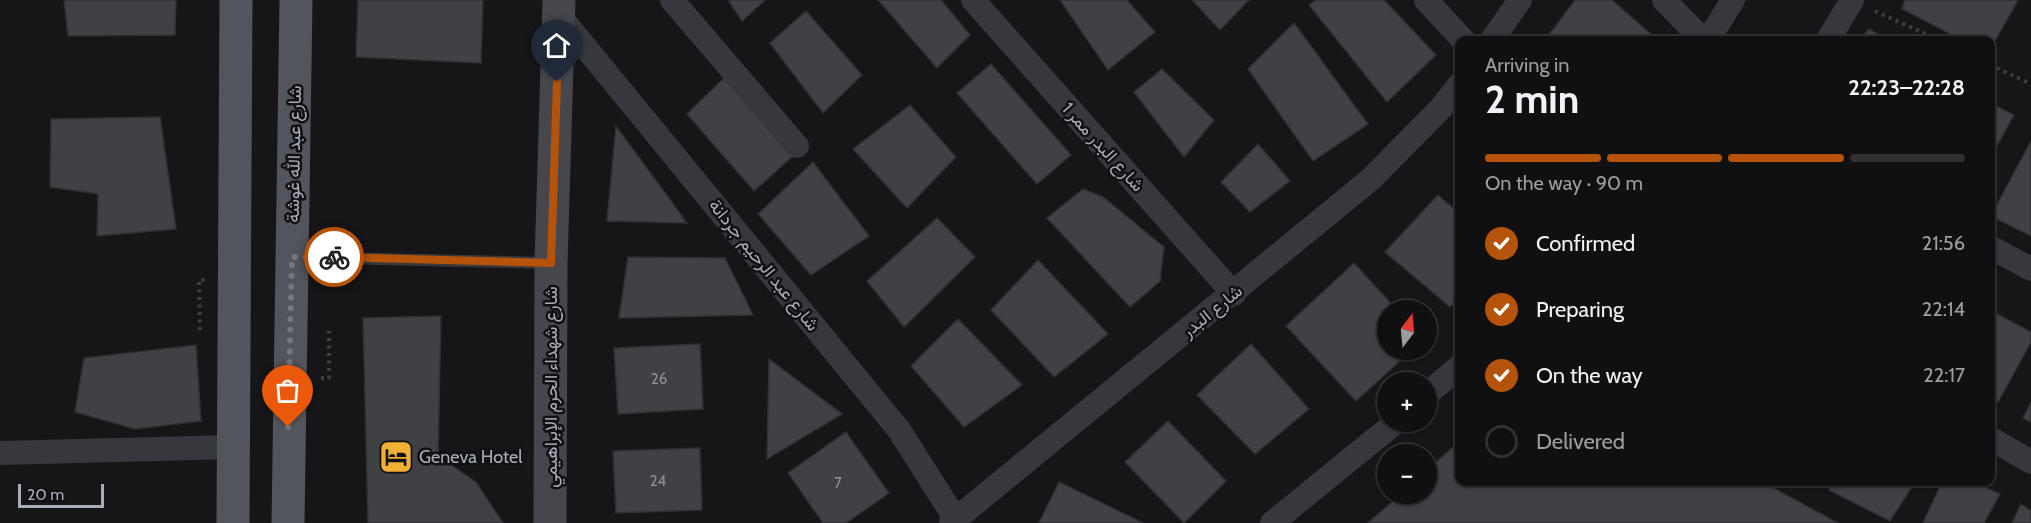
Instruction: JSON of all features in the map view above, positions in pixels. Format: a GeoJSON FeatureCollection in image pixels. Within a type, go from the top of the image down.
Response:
{"type":"FeatureCollection","features":[{"type":"Feature","properties":{"kind":"main road"},"geometry":{"type":"LineString","coordinates":[[233,523],[236,0]]}},
{"type":"Feature","properties":{"kind":"main road","name":"شارع عبد الله غوشة"},"geometry":{"type":"LineString","coordinates":[[288,523],[296,0]]}},
{"type":"Feature","properties":{"kind":"street"},"geometry":{"type":"LineString","coordinates":[[672,0],[797,146]]}},
{"type":"Feature","properties":{"kind":"street","name":"شارع البدر ممر 1"},"geometry":{"type":"LineString","coordinates":[[973,0],[1234,294]]}},
{"type":"Feature","properties":{"kind":"street"},"geometry":{"type":"LineString","coordinates":[[1426,0],[1459,36]]}},
{"type":"Feature","properties":{"kind":"street"},"geometry":{"type":"LineString","coordinates":[[1495,36],[1520,0]]}},
{"type":"Feature","properties":{"kind":"street"},"geometry":{"type":"LineString","coordinates":[[1664,0],[1699,36]]}},
{"type":"Feature","properties":{"kind":"street"},"geometry":{"type":"LineString","coordinates":[[1710,36],[1733,0]]}},
{"type":"Feature","properties":{"kind":"street"},"geometry":{"type":"LineString","coordinates":[[1830,36],[1852,0]]}},
{"type":"Feature","properties":{"kind":"street","name":"شارع شهداء الحرم الإبراهيمي"},"geometry":{"type":"LineString","coordinates":[[550,523],[551,263],[559,7]]}},
{"type":"Feature","properties":{"kind":"street","name":"شارع عبد الرحيم جردانة"},"geometry":{"type":"LineString","coordinates":[[559,7],[899,430],[933,482],[955,522]]}},
{"type":"Feature","properties":{"kind":"street","name":"شارع البدر"},"geometry":{"type":"LineString","coordinates":[[955,522],[1371,179],[1441,108],[1455,90]]}},
{"type":"Feature","properties":{"kind":"street"},"geometry":{"type":"LineString","coordinates":[[1995,250],[2031,269]]}},
{"type":"Feature","properties":{"kind":"street"},"geometry":{"type":"LineString","coordinates":[[1437,386],[1455,370]]}},
{"type":"Feature","properties":{"kind":"street"},"geometry":{"type":"LineString","coordinates":[[1272,523],[1384,432]]}},
{"type":"Feature","properties":{"kind":"street"},"geometry":{"type":"LineString","coordinates":[[1995,441],[2031,462]]}},
{"type":"Feature","properties":{"kind":"street"},"geometry":{"type":"LineString","coordinates":[[0,453],[233,447]]}},
{"type":"Feature","properties":{"kind":"lane"},"geometry":{"type":"LineString","coordinates":[[292,257],[551,263]]}},
{"type":"Feature","properties":{"kind":"path"},"geometry":{"type":"LineString","coordinates":[[1852,0],[1930,36]]}},
{"type":"Feature","properties":{"kind":"path"},"geometry":{"type":"LineString","coordinates":[[1995,67],[2031,84]]}},
{"type":"Feature","properties":{"kind":"path"},"geometry":{"type":"LineString","coordinates":[[199,280],[200,330]]}},
{"type":"Feature","properties":{"kind":"path"},"geometry":{"type":"LineString","coordinates":[[329,331],[329,378]]}},
{"type":"Feature","properties":{"kind":"building"},"geometry":{"type":"Polygon","coordinates":[[[64,0],[176,0],[175,35],[68,36],[64,0]]]}},
{"type":"Feature","properties":{"kind":"building"},"geometry":{"type":"Polygon","coordinates":[[[358,0],[483,0],[481,63],[356,57],[358,0]]]}},
{"type":"Feature","properties":{"kind":"building"},"geometry":{"type":"Polygon","coordinates":[[[728,0],[765,0],[742,21],[728,0]]]}},
{"type":"Feature","properties":{"kind":"building"},"geometry":{"type":"Polygon","coordinates":[[[878,0],[941,0],[970,35],[937,68],[878,0]]]}},
{"type":"Feature","properties":{"kind":"building"},"geometry":{"type":"Polygon","coordinates":[[[1060,0],[1127,0],[1155,32],[1108,70],[1060,0]]]}},
{"type":"Feature","properties":{"kind":"building"},"geometry":{"type":"Polygon","coordinates":[[[1192,0],[1249,0],[1220,30],[1192,0]]]}},
{"type":"Feature","properties":{"kind":"building"},"geometry":{"type":"Polygon","coordinates":[[[1316,0],[1384,0],[1436,55],[1387,102],[1309,5],[1316,0]]]}},
{"type":"Feature","properties":{"kind":"building"},"geometry":{"type":"Polygon","coordinates":[[[1575,0],[1612,0],[1653,36],[1548,36],[1575,0]]]}},
{"type":"Feature","properties":{"kind":"building"},"geometry":{"type":"Polygon","coordinates":[[[1905,0],[2018,0],[1995,41],[1995,36],[1954,36],[1902,9],[1905,0]]]}},
{"type":"Feature","properties":{"kind":"building"},"geometry":{"type":"Polygon","coordinates":[[[806,11],[862,75],[823,113],[770,43],[806,11]]]}},
{"type":"Feature","properties":{"kind":"building"},"geometry":{"type":"Polygon","coordinates":[[[1294,23],[1368,124],[1313,161],[1248,69],[1294,23]]]}},
{"type":"Feature","properties":{"kind":"building"},"geometry":{"type":"Polygon","coordinates":[[[1869,29],[1881,36],[1863,36],[1869,29]]]}},
{"type":"Feature","properties":{"kind":"building"},"geometry":{"type":"Polygon","coordinates":[[[991,64],[1071,155],[1037,184],[957,93],[991,64]]]}},
{"type":"Feature","properties":{"kind":"building"},"geometry":{"type":"Polygon","coordinates":[[[1162,69],[1214,120],[1184,157],[1134,92],[1162,69]]]}},
{"type":"Feature","properties":{"kind":"building"},"geometry":{"type":"Polygon","coordinates":[[[726,76],[793,156],[754,191],[687,114],[726,76]]]}},
{"type":"Feature","properties":{"kind":"building"},"geometry":{"type":"Polygon","coordinates":[[[910,105],[956,157],[907,208],[853,149],[910,105]]]}},
{"type":"Feature","properties":{"kind":"building"},"geometry":{"type":"Polygon","coordinates":[[[1995,106],[2014,115],[1995,149],[1995,106]]]}},
{"type":"Feature","properties":{"kind":"building"},"geometry":{"type":"Polygon","coordinates":[[[160,117],[176,229],[97,236],[98,194],[50,187],[51,119],[160,117]]]}},
{"type":"Feature","properties":{"kind":"building"},"geometry":{"type":"Polygon","coordinates":[[[616,126],[687,223],[607,221],[616,126]]]}},
{"type":"Feature","properties":{"kind":"building"},"geometry":{"type":"Polygon","coordinates":[[[2031,141],[2031,236],[1995,218],[1995,208],[2031,141]]]}},
{"type":"Feature","properties":{"kind":"building"},"geometry":{"type":"Polygon","coordinates":[[[1258,144],[1290,181],[1250,212],[1221,182],[1258,144]]]}},
{"type":"Feature","properties":{"kind":"building"},"geometry":{"type":"Polygon","coordinates":[[[813,162],[869,236],[811,275],[758,214],[813,162]]]}},
{"type":"Feature","properties":{"kind":"building"},"geometry":{"type":"Polygon","coordinates":[[[1083,189],[1103,197],[1164,247],[1160,281],[1130,307],[1047,218],[1083,189]]]}},
{"type":"Feature","properties":{"kind":"building"},"geometry":{"type":"Polygon","coordinates":[[[1438,195],[1455,210],[1455,302],[1450,307],[1385,252],[1438,195]]]}},
{"type":"Feature","properties":{"kind":"building"},"geometry":{"type":"Polygon","coordinates":[[[937,218],[975,257],[904,327],[867,281],[937,218]]]}},
{"type":"Feature","properties":{"kind":"building"},"geometry":{"type":"Polygon","coordinates":[[[628,257],[725,258],[753,315],[619,318],[628,257]]]}},
{"type":"Feature","properties":{"kind":"building"},"geometry":{"type":"Polygon","coordinates":[[[1038,260],[1108,334],[1054,377],[991,310],[1038,260]]]}},
{"type":"Feature","properties":{"kind":"building"},"geometry":{"type":"Polygon","coordinates":[[[1354,263],[1388,300],[1377,300],[1377,360],[1401,360],[1388,372],[1377,372],[1377,382],[1356,401],[1286,326],[1354,263]]]}},
{"type":"Feature","properties":{"kind":"building"},"geometry":{"type":"Polygon","coordinates":[[[1995,313],[2031,332],[2031,342],[1998,402],[1995,400],[1995,313]]]}},
{"type":"Feature","properties":{"kind":"building"},"geometry":{"type":"Polygon","coordinates":[[[441,316],[438,456],[476,482],[503,523],[368,523],[363,318],[441,316]]]}},
{"type":"Feature","properties":{"kind":"building"},"geometry":{"type":"Polygon","coordinates":[[[958,319],[1022,385],[964,427],[911,366],[958,319]]]}},
{"type":"Feature","properties":{"kind":"building"},"geometry":{"type":"Polygon","coordinates":[[[700,344],[703,409],[618,414],[614,348],[700,344]]]}},
{"type":"Feature","properties":{"kind":"building"},"geometry":{"type":"Polygon","coordinates":[[[1251,344],[1309,409],[1255,454],[1197,395],[1251,344]]]}},
{"type":"Feature","properties":{"kind":"building"},"geometry":{"type":"Polygon","coordinates":[[[196,345],[201,421],[135,429],[75,412],[84,358],[196,345]]]}},
{"type":"Feature","properties":{"kind":"building"},"geometry":{"type":"Polygon","coordinates":[[[769,359],[842,414],[767,459],[769,359]]]}},
{"type":"Feature","properties":{"kind":"building"},"geometry":{"type":"Polygon","coordinates":[[[2031,402],[2031,422],[2023,418],[2031,402]]]}},
{"type":"Feature","properties":{"kind":"building"},"geometry":{"type":"Polygon","coordinates":[[[1168,421],[1226,481],[1184,523],[1125,462],[1168,421]]]}},
{"type":"Feature","properties":{"kind":"building"},"geometry":{"type":"Polygon","coordinates":[[[846,432],[889,493],[846,523],[823,523],[788,473],[846,432]]]}},
{"type":"Feature","properties":{"kind":"building"},"geometry":{"type":"Polygon","coordinates":[[[1455,445],[1455,486],[1769,486],[1838,523],[1368,523],[1390,504],[1437,504],[1437,461],[1455,445]]]}},
{"type":"Feature","properties":{"kind":"building"},"geometry":{"type":"Polygon","coordinates":[[[700,448],[702,510],[616,513],[613,451],[700,448]]]}},
{"type":"Feature","properties":{"kind":"building"},"geometry":{"type":"Polygon","coordinates":[[[1059,482],[1143,523],[1039,523],[1059,482]]]}},
{"type":"Feature","properties":{"kind":"building"},"geometry":{"type":"Polygon","coordinates":[[[1832,486],[1912,486],[1890,521],[1829,490],[1832,486]]]}},
{"type":"Feature","properties":{"kind":"building"},"geometry":{"type":"Polygon","coordinates":[[[1940,486],[1982,486],[2000,494],[1984,523],[1923,523],[1940,486]]]}},
{"type":"Feature","properties":{"kind":"building"},"geometry":{"type":"Polygon","coordinates":[[[2021,504],[2031,511],[2031,523],[2012,523],[2021,504]]]}},
{"type":"Feature","properties":{"kind":"way so far"},"geometry":{"type":"LineString","coordinates":[[288,427],[292,257],[334,257]]}},
{"type":"Feature","properties":{"kind":"place","name":"Geneva Hotel"},"geometry":{"type":"Point","coordinates":[396,457]}},
{"type":"Feature","properties":{"kind":"route"},"geometry":{"type":"LineString","coordinates":[[334,257],[551,263],[557,82]]}}]}
